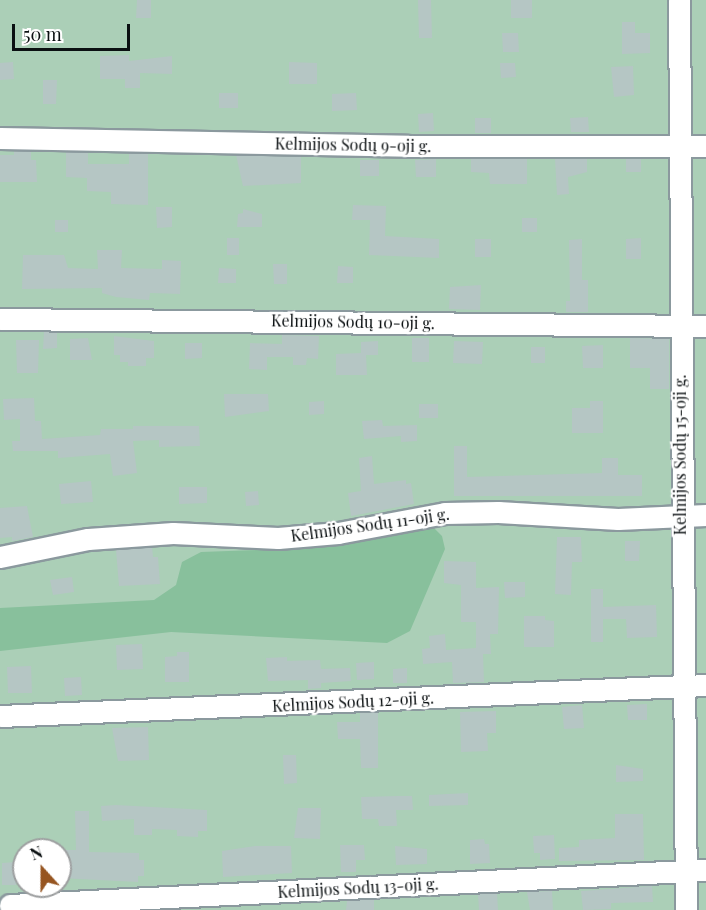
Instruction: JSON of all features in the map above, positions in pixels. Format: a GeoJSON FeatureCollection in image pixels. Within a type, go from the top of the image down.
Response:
{"type":"FeatureCollection","features":[{"type":"Feature","properties":{"kind":"street","name":"Kelmijos Sodų 15-oji g."},"geometry":{"type":"LineString","coordinates":[[679,0],[681,146],[679,326],[686,910]]}},
{"type":"Feature","properties":{"kind":"street","name":"Kelmijos Sodų 9-oji g."},"geometry":{"type":"LineString","coordinates":[[0,138],[408,146],[706,146]]}},
{"type":"Feature","properties":{"kind":"street","name":"Kelmijos Sodų 10-oji g."},"geometry":{"type":"LineString","coordinates":[[0,319],[706,326]]}},
{"type":"Feature","properties":{"kind":"street","name":"Kelmijos Sodų 11-oji g."},"geometry":{"type":"LineString","coordinates":[[0,557],[88,539],[173,533],[278,538],[338,533],[445,513],[618,519],[706,515]]}},
{"type":"Feature","properties":{"kind":"street","name":"Kelmijos Sodų 12-oji g."},"geometry":{"type":"LineString","coordinates":[[0,716],[706,685]]}},
{"type":"Feature","properties":{"kind":"street","name":"Kelmijos Sodų 13-oji g."},"geometry":{"type":"LineString","coordinates":[[10,905],[706,870]]}},
{"type":"Feature","properties":{"kind":"green space"},"geometry":{"type":"Polygon","coordinates":[[[0,0],[706,0],[706,910],[0,910],[0,0]]]}},
{"type":"Feature","properties":{"kind":"green space"},"geometry":{"type":"Polygon","coordinates":[[[433,527],[442,536],[445,549],[410,631],[387,643],[171,632],[0,651],[0,608],[154,600],[176,585],[182,562],[201,552],[284,549],[433,527]]]}},
{"type":"Feature","properties":{"kind":"building"},"geometry":{"type":"Polygon","coordinates":[[[137,0],[151,0],[151,18],[136,18],[137,0]]]}},
{"type":"Feature","properties":{"kind":"building"},"geometry":{"type":"Polygon","coordinates":[[[418,0],[431,0],[432,38],[419,38],[418,0]]]}},
{"type":"Feature","properties":{"kind":"building"},"geometry":{"type":"Polygon","coordinates":[[[511,0],[532,0],[532,18],[511,18],[511,0]]]}},
{"type":"Feature","properties":{"kind":"building"},"geometry":{"type":"Polygon","coordinates":[[[622,22],[635,22],[635,33],[650,33],[650,53],[622,54],[622,22]]]}},
{"type":"Feature","properties":{"kind":"building"},"geometry":{"type":"Polygon","coordinates":[[[502,33],[518,33],[519,52],[503,52],[502,33]]]}},
{"type":"Feature","properties":{"kind":"building"},"geometry":{"type":"Polygon","coordinates":[[[129,55],[129,61],[172,56],[172,74],[140,73],[140,88],[125,88],[125,79],[100,79],[100,56],[129,55]]]}},
{"type":"Feature","properties":{"kind":"building"},"geometry":{"type":"Polygon","coordinates":[[[13,62],[14,79],[0,80],[0,63],[13,62]]]}},
{"type":"Feature","properties":{"kind":"building"},"geometry":{"type":"Polygon","coordinates":[[[289,62],[317,63],[317,84],[289,84],[289,62]]]}},
{"type":"Feature","properties":{"kind":"building"},"geometry":{"type":"Polygon","coordinates":[[[500,63],[515,63],[516,77],[501,78],[500,63]]]}},
{"type":"Feature","properties":{"kind":"building"},"geometry":{"type":"Polygon","coordinates":[[[633,66],[634,95],[614,97],[611,67],[633,66]]]}},
{"type":"Feature","properties":{"kind":"building"},"geometry":{"type":"Polygon","coordinates":[[[43,80],[57,80],[56,104],[43,104],[43,80]]]}},
{"type":"Feature","properties":{"kind":"building"},"geometry":{"type":"Polygon","coordinates":[[[219,93],[238,93],[238,108],[219,108],[219,93]]]}},
{"type":"Feature","properties":{"kind":"building"},"geometry":{"type":"Polygon","coordinates":[[[356,93],[357,110],[332,111],[332,94],[356,93]]]}},
{"type":"Feature","properties":{"kind":"building"},"geometry":{"type":"Polygon","coordinates":[[[433,113],[434,131],[419,132],[418,114],[433,113]]]}},
{"type":"Feature","properties":{"kind":"building"},"geometry":{"type":"Polygon","coordinates":[[[588,117],[589,132],[571,132],[570,118],[588,117]]]}},
{"type":"Feature","properties":{"kind":"building"},"geometry":{"type":"Polygon","coordinates":[[[475,118],[491,118],[491,133],[475,133],[475,118]]]}},
{"type":"Feature","properties":{"kind":"building"},"geometry":{"type":"Polygon","coordinates":[[[14,151],[31,151],[31,160],[36,160],[37,182],[0,182],[0,155],[14,155],[14,151]]]}},
{"type":"Feature","properties":{"kind":"building"},"geometry":{"type":"Polygon","coordinates":[[[66,152],[88,152],[88,164],[129,164],[129,153],[148,154],[148,205],[111,204],[111,192],[87,191],[87,178],[66,177],[66,152]]]}},
{"type":"Feature","properties":{"kind":"building"},"geometry":{"type":"Polygon","coordinates":[[[236,155],[301,157],[301,183],[243,186],[236,155]]]}},
{"type":"Feature","properties":{"kind":"building"},"geometry":{"type":"Polygon","coordinates":[[[436,159],[436,177],[416,177],[415,160],[436,159]]]}},
{"type":"Feature","properties":{"kind":"building"},"geometry":{"type":"Polygon","coordinates":[[[471,159],[527,159],[527,184],[490,184],[489,173],[471,172],[471,159]]]}},
{"type":"Feature","properties":{"kind":"building"},"geometry":{"type":"Polygon","coordinates":[[[555,159],[587,159],[587,172],[568,177],[569,194],[557,195],[555,159]]]}},
{"type":"Feature","properties":{"kind":"building"},"geometry":{"type":"Polygon","coordinates":[[[626,159],[641,159],[641,172],[626,172],[626,159]]]}},
{"type":"Feature","properties":{"kind":"building"},"geometry":{"type":"Polygon","coordinates":[[[360,160],[379,160],[379,176],[360,176],[360,160]]]}},
{"type":"Feature","properties":{"kind":"building"},"geometry":{"type":"Polygon","coordinates":[[[353,205],[386,206],[385,236],[439,239],[439,258],[369,255],[370,220],[352,220],[353,205]]]}},
{"type":"Feature","properties":{"kind":"building"},"geometry":{"type":"Polygon","coordinates":[[[156,207],[172,207],[172,227],[157,228],[156,207]]]}},
{"type":"Feature","properties":{"kind":"building"},"geometry":{"type":"Polygon","coordinates":[[[243,209],[262,214],[262,227],[237,227],[238,214],[243,213],[243,209]]]}},
{"type":"Feature","properties":{"kind":"building"},"geometry":{"type":"Polygon","coordinates":[[[522,218],[537,218],[537,232],[522,232],[522,218]]]}},
{"type":"Feature","properties":{"kind":"building"},"geometry":{"type":"Polygon","coordinates":[[[55,220],[68,220],[68,232],[55,232],[55,220]]]}},
{"type":"Feature","properties":{"kind":"building"},"geometry":{"type":"Polygon","coordinates":[[[227,238],[239,238],[239,255],[227,255],[227,238]]]}},
{"type":"Feature","properties":{"kind":"building"},"geometry":{"type":"Polygon","coordinates":[[[641,238],[641,259],[626,259],[626,239],[641,238]]]}},
{"type":"Feature","properties":{"kind":"building"},"geometry":{"type":"Polygon","coordinates":[[[475,239],[491,239],[491,257],[475,257],[475,239]]]}},
{"type":"Feature","properties":{"kind":"building"},"geometry":{"type":"Polygon","coordinates":[[[582,239],[582,280],[588,280],[588,312],[566,312],[566,301],[570,301],[569,240],[582,239]]]}},
{"type":"Feature","properties":{"kind":"building"},"geometry":{"type":"Polygon","coordinates":[[[97,250],[122,250],[121,268],[162,269],[162,260],[181,261],[180,294],[150,293],[149,300],[116,297],[102,293],[102,288],[22,289],[23,255],[64,255],[68,268],[98,269],[97,250]]]}},
{"type":"Feature","properties":{"kind":"building"},"geometry":{"type":"Polygon","coordinates":[[[273,264],[287,264],[287,284],[274,284],[273,264]]]}},
{"type":"Feature","properties":{"kind":"building"},"geometry":{"type":"Polygon","coordinates":[[[338,266],[353,267],[353,283],[337,283],[338,266]]]}},
{"type":"Feature","properties":{"kind":"building"},"geometry":{"type":"Polygon","coordinates":[[[219,268],[236,269],[236,283],[218,283],[219,268]]]}},
{"type":"Feature","properties":{"kind":"building"},"geometry":{"type":"Polygon","coordinates":[[[481,285],[480,310],[449,309],[450,287],[481,285]]]}},
{"type":"Feature","properties":{"kind":"building"},"geometry":{"type":"Polygon","coordinates":[[[44,332],[57,332],[57,348],[43,349],[44,332]]]}},
{"type":"Feature","properties":{"kind":"building"},"geometry":{"type":"Polygon","coordinates":[[[282,335],[319,336],[318,359],[307,358],[306,365],[293,365],[293,357],[267,357],[267,370],[249,369],[250,343],[282,344],[282,335]]]}},
{"type":"Feature","properties":{"kind":"building"},"geometry":{"type":"Polygon","coordinates":[[[114,336],[154,341],[154,358],[146,358],[146,366],[128,366],[128,362],[120,362],[120,355],[114,355],[114,336]]]}},
{"type":"Feature","properties":{"kind":"building"},"geometry":{"type":"Polygon","coordinates":[[[88,338],[92,360],[70,360],[70,339],[88,338]]]}},
{"type":"Feature","properties":{"kind":"building"},"geometry":{"type":"Polygon","coordinates":[[[412,338],[429,338],[429,362],[412,362],[412,338]]]}},
{"type":"Feature","properties":{"kind":"building"},"geometry":{"type":"Polygon","coordinates":[[[630,338],[669,339],[669,389],[650,389],[650,368],[630,368],[630,338]]]}},
{"type":"Feature","properties":{"kind":"building"},"geometry":{"type":"Polygon","coordinates":[[[16,340],[39,340],[38,373],[17,373],[16,340]]]}},
{"type":"Feature","properties":{"kind":"building"},"geometry":{"type":"Polygon","coordinates":[[[378,341],[378,355],[366,355],[367,375],[336,375],[336,354],[361,353],[361,342],[378,341]]]}},
{"type":"Feature","properties":{"kind":"building"},"geometry":{"type":"Polygon","coordinates":[[[454,341],[483,342],[482,364],[453,363],[454,341]]]}},
{"type":"Feature","properties":{"kind":"building"},"geometry":{"type":"Polygon","coordinates":[[[185,343],[202,343],[202,358],[185,359],[185,343]]]}},
{"type":"Feature","properties":{"kind":"building"},"geometry":{"type":"Polygon","coordinates":[[[603,345],[603,368],[583,368],[582,346],[603,345]]]}},
{"type":"Feature","properties":{"kind":"building"},"geometry":{"type":"Polygon","coordinates":[[[531,347],[545,347],[545,363],[531,363],[531,347]]]}},
{"type":"Feature","properties":{"kind":"building"},"geometry":{"type":"Polygon","coordinates":[[[224,394],[268,394],[269,411],[225,417],[224,394]]]}},
{"type":"Feature","properties":{"kind":"building"},"geometry":{"type":"Polygon","coordinates":[[[34,398],[35,421],[41,421],[42,439],[100,435],[101,429],[133,429],[133,426],[199,426],[200,446],[159,447],[159,440],[133,441],[137,473],[113,476],[110,454],[58,458],[58,451],[13,451],[12,441],[20,441],[20,419],[4,420],[3,399],[34,398]]]}},
{"type":"Feature","properties":{"kind":"building"},"geometry":{"type":"Polygon","coordinates":[[[324,401],[324,414],[309,415],[309,402],[324,401]]]}},
{"type":"Feature","properties":{"kind":"building"},"geometry":{"type":"Polygon","coordinates":[[[590,401],[603,401],[603,433],[572,433],[572,408],[590,408],[590,401]]]}},
{"type":"Feature","properties":{"kind":"building"},"geometry":{"type":"Polygon","coordinates":[[[419,404],[438,404],[438,418],[419,418],[419,404]]]}},
{"type":"Feature","properties":{"kind":"building"},"geometry":{"type":"Polygon","coordinates":[[[382,420],[383,426],[417,425],[417,441],[401,442],[401,436],[364,439],[362,421],[382,420]]]}},
{"type":"Feature","properties":{"kind":"building"},"geometry":{"type":"Polygon","coordinates":[[[454,446],[467,446],[467,477],[602,473],[602,458],[618,458],[618,475],[642,475],[642,496],[454,496],[454,446]]]}},
{"type":"Feature","properties":{"kind":"building"},"geometry":{"type":"Polygon","coordinates":[[[372,456],[374,484],[406,480],[406,484],[411,483],[414,504],[351,516],[348,493],[361,491],[359,458],[372,456]]]}},
{"type":"Feature","properties":{"kind":"building"},"geometry":{"type":"Polygon","coordinates":[[[91,481],[93,502],[61,504],[59,484],[91,481]]]}},
{"type":"Feature","properties":{"kind":"building"},"geometry":{"type":"Polygon","coordinates":[[[179,487],[207,487],[207,503],[179,504],[179,487]]]}},
{"type":"Feature","properties":{"kind":"building"},"geometry":{"type":"Polygon","coordinates":[[[258,491],[259,505],[246,506],[245,492],[258,491]]]}},
{"type":"Feature","properties":{"kind":"building"},"geometry":{"type":"Polygon","coordinates":[[[27,506],[33,537],[12,541],[12,537],[0,538],[0,508],[27,506]]]}},
{"type":"Feature","properties":{"kind":"building"},"geometry":{"type":"Polygon","coordinates":[[[557,537],[581,537],[582,562],[572,562],[571,595],[555,594],[557,537]]]}},
{"type":"Feature","properties":{"kind":"building"},"geometry":{"type":"Polygon","coordinates":[[[625,541],[640,541],[639,561],[625,561],[625,541]]]}},
{"type":"Feature","properties":{"kind":"building"},"geometry":{"type":"Polygon","coordinates":[[[152,547],[153,557],[158,557],[160,584],[119,586],[116,550],[152,547]]]}},
{"type":"Feature","properties":{"kind":"building"},"geometry":{"type":"Polygon","coordinates":[[[444,561],[476,562],[476,588],[499,587],[498,634],[490,634],[491,654],[483,654],[484,682],[453,683],[452,662],[423,664],[422,649],[430,648],[429,636],[445,634],[446,650],[476,648],[476,622],[461,622],[461,585],[444,583],[444,561]]]}},
{"type":"Feature","properties":{"kind":"building"},"geometry":{"type":"Polygon","coordinates":[[[72,577],[74,592],[53,595],[50,580],[72,577]]]}},
{"type":"Feature","properties":{"kind":"building"},"geometry":{"type":"Polygon","coordinates":[[[504,582],[525,582],[525,597],[505,598],[504,582]]]}},
{"type":"Feature","properties":{"kind":"building"},"geometry":{"type":"Polygon","coordinates":[[[591,589],[603,589],[603,607],[656,605],[657,637],[627,638],[626,619],[603,619],[603,642],[591,642],[591,589]]]}},
{"type":"Feature","properties":{"kind":"building"},"geometry":{"type":"Polygon","coordinates":[[[524,616],[545,616],[545,620],[554,621],[554,647],[524,647],[524,616]]]}},
{"type":"Feature","properties":{"kind":"building"},"geometry":{"type":"Polygon","coordinates":[[[142,644],[143,669],[117,670],[116,645],[142,644]]]}},
{"type":"Feature","properties":{"kind":"building"},"geometry":{"type":"Polygon","coordinates":[[[177,652],[189,652],[189,682],[165,682],[165,657],[177,656],[177,652]]]}},
{"type":"Feature","properties":{"kind":"building"},"geometry":{"type":"Polygon","coordinates":[[[287,657],[287,661],[320,660],[321,669],[350,668],[351,681],[321,683],[321,688],[308,689],[308,680],[268,681],[266,658],[287,657]]]}},
{"type":"Feature","properties":{"kind":"building"},"geometry":{"type":"Polygon","coordinates":[[[374,662],[374,679],[357,680],[356,663],[374,662]]]}},
{"type":"Feature","properties":{"kind":"building"},"geometry":{"type":"Polygon","coordinates":[[[31,666],[32,693],[8,693],[7,667],[31,666]]]}},
{"type":"Feature","properties":{"kind":"building"},"geometry":{"type":"Polygon","coordinates":[[[407,668],[407,683],[393,683],[393,669],[407,668]]]}},
{"type":"Feature","properties":{"kind":"building"},"geometry":{"type":"Polygon","coordinates":[[[81,677],[82,695],[65,696],[64,678],[81,677]]]}},
{"type":"Feature","properties":{"kind":"building"},"geometry":{"type":"Polygon","coordinates":[[[647,704],[647,720],[628,720],[627,705],[647,704]]]}},
{"type":"Feature","properties":{"kind":"building"},"geometry":{"type":"Polygon","coordinates":[[[582,705],[584,728],[564,729],[562,707],[582,705]]]}},
{"type":"Feature","properties":{"kind":"building"},"geometry":{"type":"Polygon","coordinates":[[[496,711],[496,733],[487,733],[488,751],[461,752],[460,712],[496,711]]]}},
{"type":"Feature","properties":{"kind":"building"},"geometry":{"type":"Polygon","coordinates":[[[378,712],[378,768],[361,768],[360,739],[338,739],[337,722],[360,722],[360,713],[378,712]]]}},
{"type":"Feature","properties":{"kind":"building"},"geometry":{"type":"Polygon","coordinates":[[[148,727],[149,760],[118,761],[112,728],[148,727]]]}},
{"type":"Feature","properties":{"kind":"building"},"geometry":{"type":"Polygon","coordinates":[[[283,755],[296,755],[297,783],[284,784],[283,755]]]}},
{"type":"Feature","properties":{"kind":"building"},"geometry":{"type":"Polygon","coordinates":[[[616,765],[643,769],[643,781],[616,782],[616,765]]]}},
{"type":"Feature","properties":{"kind":"building"},"geometry":{"type":"Polygon","coordinates":[[[468,793],[468,805],[429,806],[429,795],[468,793]]]}},
{"type":"Feature","properties":{"kind":"building"},"geometry":{"type":"Polygon","coordinates":[[[412,796],[413,810],[396,810],[397,826],[379,826],[378,819],[362,819],[361,797],[412,796]]]}},
{"type":"Feature","properties":{"kind":"building"},"geometry":{"type":"Polygon","coordinates":[[[101,806],[207,810],[207,831],[198,831],[198,837],[177,836],[177,830],[152,829],[152,835],[134,835],[134,819],[102,821],[101,806]]]}},
{"type":"Feature","properties":{"kind":"building"},"geometry":{"type":"Polygon","coordinates":[[[298,808],[321,808],[320,839],[294,838],[298,808]]]}},
{"type":"Feature","properties":{"kind":"building"},"geometry":{"type":"Polygon","coordinates":[[[75,811],[89,811],[89,852],[139,853],[139,860],[144,860],[144,876],[138,876],[138,882],[72,879],[72,850],[76,850],[75,811]]]}},
{"type":"Feature","properties":{"kind":"building"},"geometry":{"type":"Polygon","coordinates":[[[615,814],[643,814],[644,860],[559,861],[559,848],[579,847],[579,840],[615,838],[615,814]]]}},
{"type":"Feature","properties":{"kind":"building"},"geometry":{"type":"Polygon","coordinates":[[[554,835],[555,859],[540,860],[540,853],[534,853],[533,836],[554,835]]]}},
{"type":"Feature","properties":{"kind":"building"},"geometry":{"type":"Polygon","coordinates":[[[484,839],[485,844],[489,844],[490,863],[470,864],[470,840],[484,839]]]}},
{"type":"Feature","properties":{"kind":"building"},"geometry":{"type":"Polygon","coordinates":[[[340,845],[364,845],[365,860],[356,860],[356,872],[341,872],[340,845]]]}},
{"type":"Feature","properties":{"kind":"building"},"geometry":{"type":"Polygon","coordinates":[[[255,846],[291,846],[292,873],[223,877],[222,851],[255,846]]]}},
{"type":"Feature","properties":{"kind":"building"},"geometry":{"type":"Polygon","coordinates":[[[395,846],[427,849],[427,864],[396,865],[395,846]]]}},
{"type":"Feature","properties":{"kind":"building"},"geometry":{"type":"Polygon","coordinates":[[[12,862],[12,885],[2,885],[2,863],[12,862]]]}},
{"type":"Feature","properties":{"kind":"building"},"geometry":{"type":"Polygon","coordinates":[[[652,886],[653,902],[611,903],[611,909],[583,910],[581,891],[652,886]]]}},
{"type":"Feature","properties":{"kind":"building"},"geometry":{"type":"Polygon","coordinates":[[[552,891],[553,910],[530,910],[527,892],[552,891]]]}},
{"type":"Feature","properties":{"kind":"building"},"geometry":{"type":"Polygon","coordinates":[[[497,893],[498,910],[479,910],[478,894],[497,893]]]}},
{"type":"Feature","properties":{"kind":"building"},"geometry":{"type":"Polygon","coordinates":[[[374,899],[374,910],[346,910],[347,901],[374,899]]]}}]}
